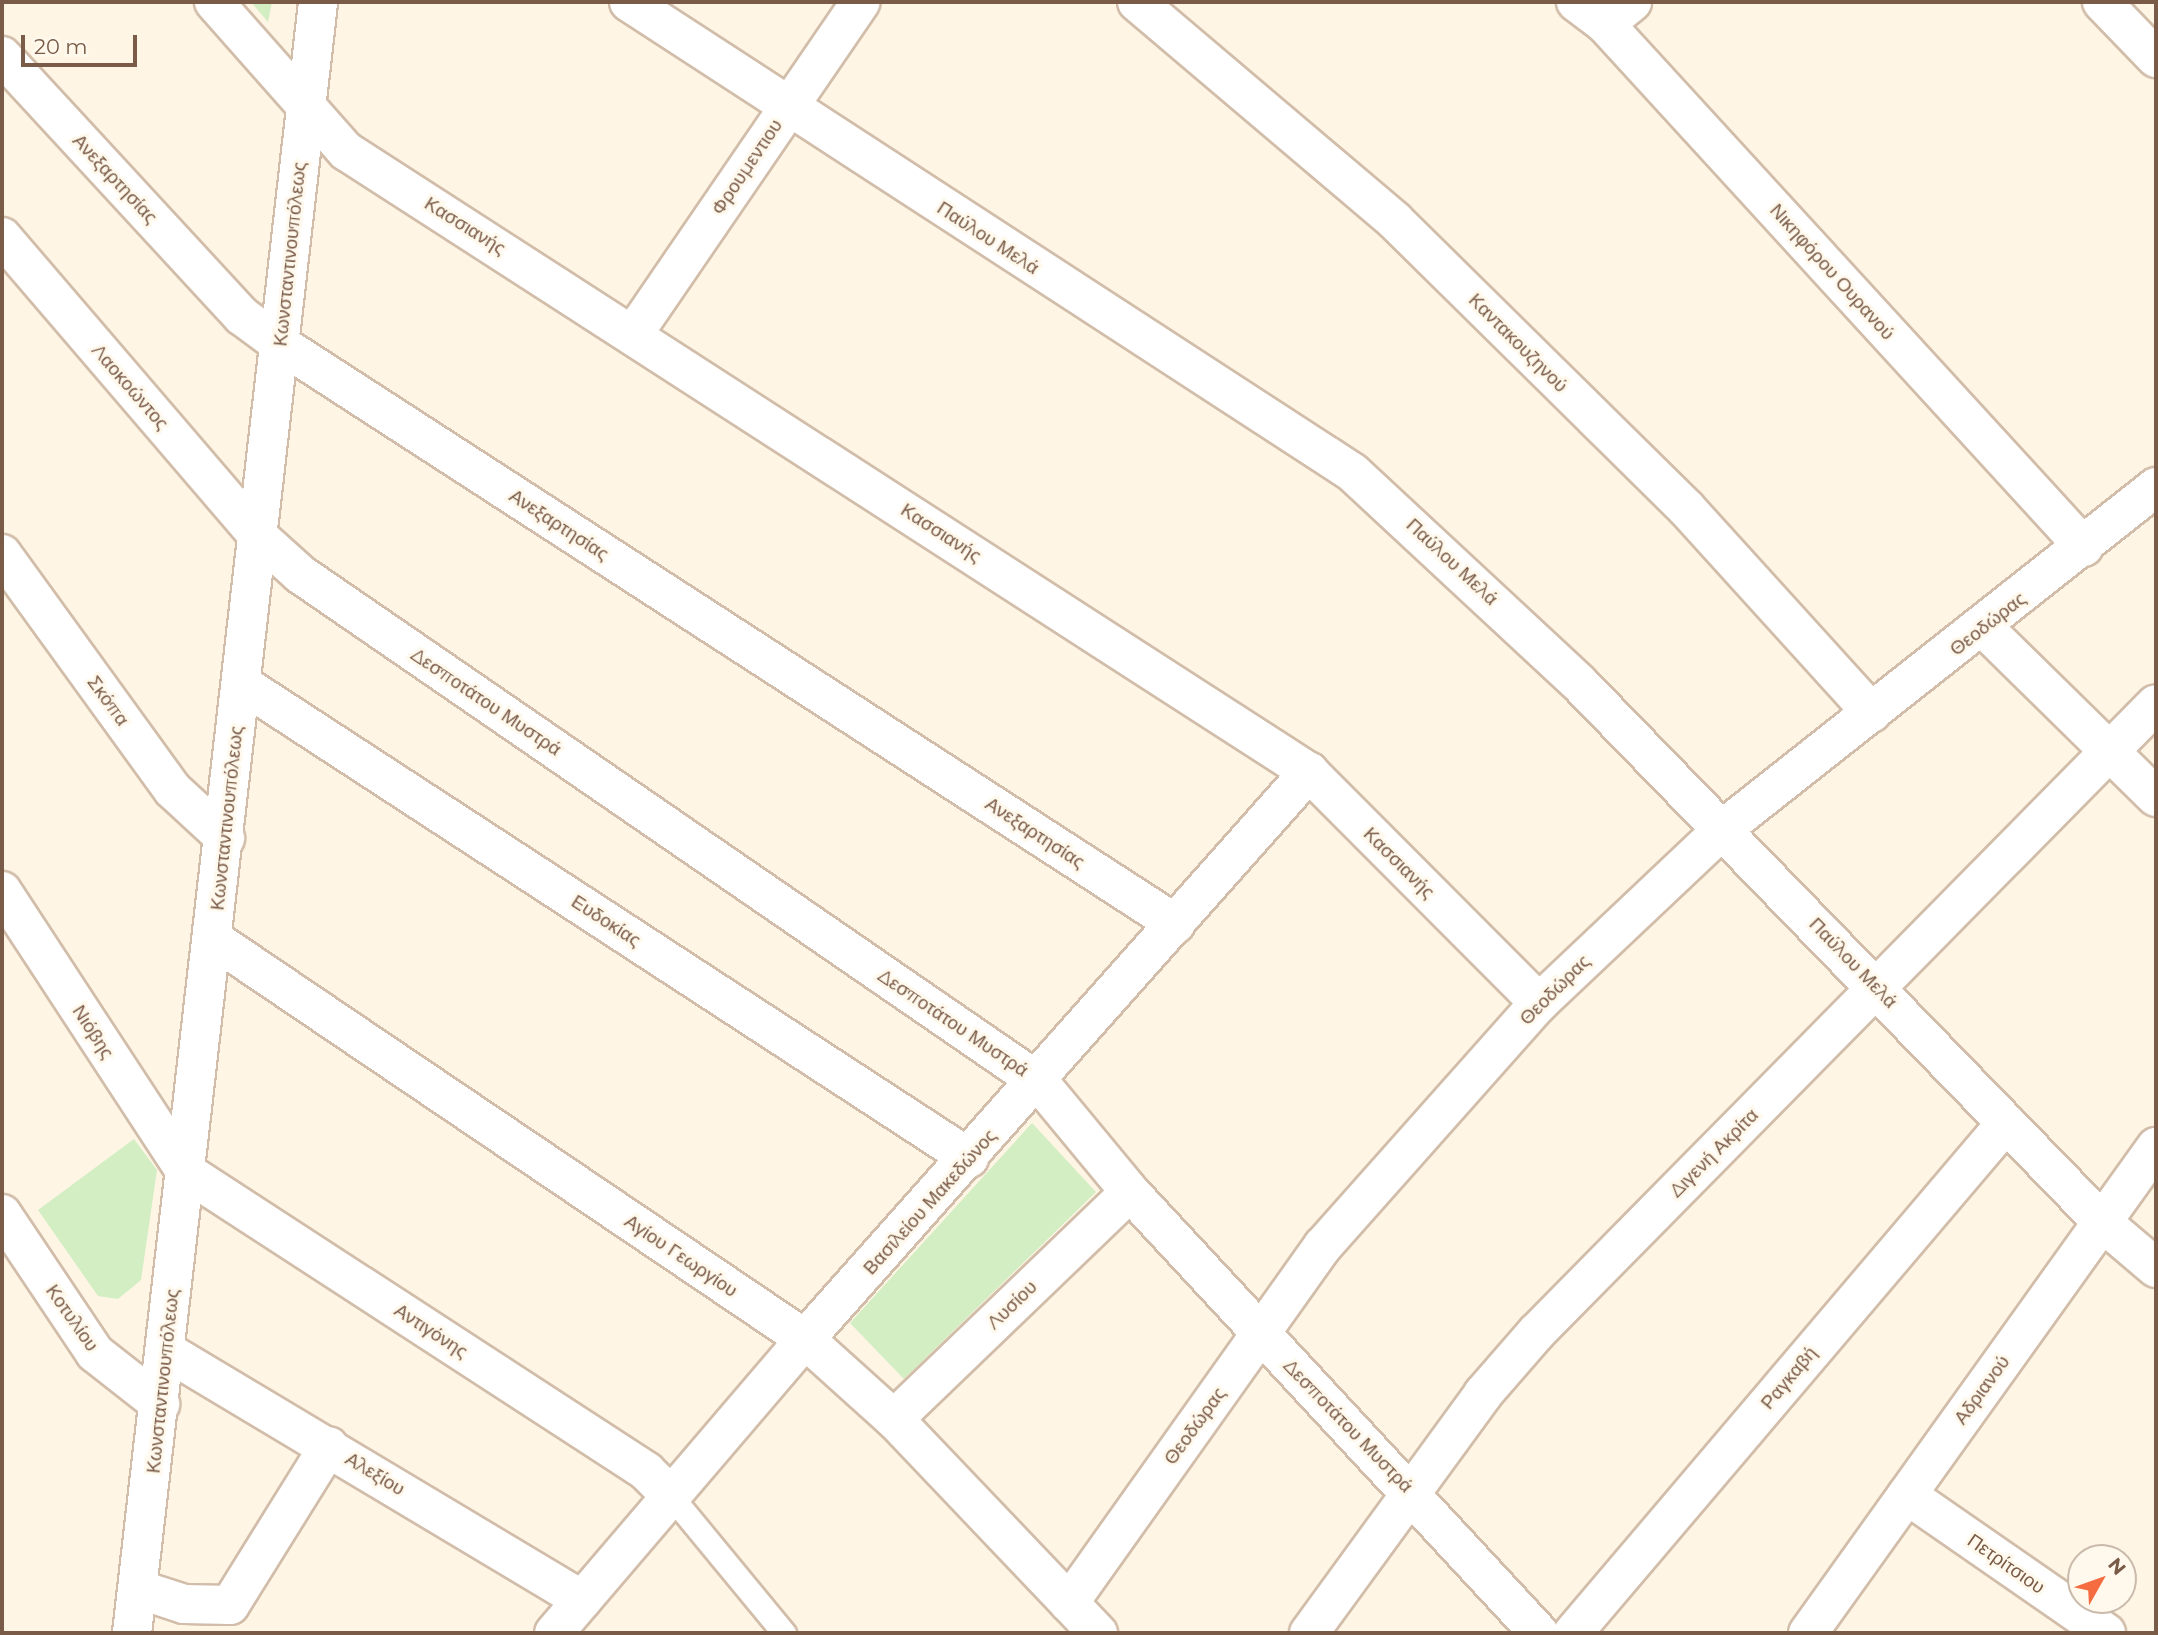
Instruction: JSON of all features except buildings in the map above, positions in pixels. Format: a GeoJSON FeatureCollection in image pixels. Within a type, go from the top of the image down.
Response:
{"type":"FeatureCollection","features":[{"type":"Feature","properties":{"kind":"street","name":"Κασσιανής"},"geometry":{"type":"LineString","coordinates":[[214,2],[306,110],[346,151],[634,332],[1309,772],[1539,1003]]}},
{"type":"Feature","properties":{"kind":"street","name":"Κωνσταντινουπόλεως"},"geometry":{"type":"LineString","coordinates":[[132,1633],[225,838],[318,2]]}},
{"type":"Feature","properties":{"kind":"street","name":"Παύλου Μελά"},"geometry":{"type":"LineString","coordinates":[[629,2],[787,108],[1352,472],[1461,570],[1723,829],[2102,1222],[2156,1268]]}},
{"type":"Feature","properties":{"kind":"street","name":"Φρουμεντιου"},"geometry":{"type":"LineString","coordinates":[[634,332],[861,2]]}},
{"type":"Feature","properties":{"kind":"street","name":"Καντακουζηνού"},"geometry":{"type":"LineString","coordinates":[[1137,2],[1395,221],[1686,509],[1872,713]]}},
{"type":"Feature","properties":{"kind":"street"},"geometry":{"type":"LineString","coordinates":[[2102,2],[2156,58]]}},
{"type":"Feature","properties":{"kind":"street","name":"Νικηφόρου Ουρανού"},"geometry":{"type":"LineString","coordinates":[[1604,9],[2084,547]]}},
{"type":"Feature","properties":{"kind":"street","name":"Ανεξαρτησίας"},"geometry":{"type":"LineString","coordinates":[[2,55],[242,316],[280,344],[1176,924]]}},
{"type":"Feature","properties":{"kind":"street","name":"Λαοκοώντος"},"geometry":{"type":"LineString","coordinates":[[2,237],[258,536]]}},
{"type":"Feature","properties":{"kind":"street","name":"Θεοδώρας"},"geometry":{"type":"LineString","coordinates":[[1069,1603],[1323,1246],[1539,1003],[1723,829],[1984,628],[2154,492]]}},
{"type":"Feature","properties":{"kind":"street","name":"Δεσποτάτου Μυστρά"},"geometry":{"type":"LineString","coordinates":[[258,536],[300,574],[1039,1082],[1130,1192],[1539,1633]]}},
{"type":"Feature","properties":{"kind":"street","name":"Σκόπα"},"geometry":{"type":"LineString","coordinates":[[2,554],[173,790],[225,838]]}},
{"type":"Feature","properties":{"kind":"street"},"geometry":{"type":"LineString","coordinates":[[1984,628],[2156,797]]}},
{"type":"Feature","properties":{"kind":"street","name":"Ευδοκίας"},"geometry":{"type":"LineString","coordinates":[[242,684],[969,1158]]}},
{"type":"Feature","properties":{"kind":"street","name":"Διγενή Ακρίτα"},"geometry":{"type":"LineString","coordinates":[[1309,1633],[1412,1493],[1536,1333],[2156,704]]}},
{"type":"Feature","properties":{"kind":"street","name":"Βασιλείου Μακεδώνος"},"geometry":{"type":"LineString","coordinates":[[554,1633],[805,1339],[1039,1082],[1309,772]]}},
{"type":"Feature","properties":{"kind":"street","name":"Νιόβης"},"geometry":{"type":"LineString","coordinates":[[2,891],[186,1172]]}},
{"type":"Feature","properties":{"kind":"street","name":"Αγίου Γεωργίου"},"geometry":{"type":"LineString","coordinates":[[213,939],[805,1339],[894,1419],[1098,1633]]}},
{"type":"Feature","properties":{"kind":"street","name":"Ραγκαβή"},"geometry":{"type":"LineString","coordinates":[[1573,1633],[2006,1123]]}},
{"type":"Feature","properties":{"kind":"street","name":"Αδριανού"},"geometry":{"type":"LineString","coordinates":[[1808,1633],[2156,1147]]}},
{"type":"Feature","properties":{"kind":"street","name":"Αντιγόνης"},"geometry":{"type":"LineString","coordinates":[[186,1172],[646,1471],[671,1496]]}},
{"type":"Feature","properties":{"kind":"street","name":"Λυσίου"},"geometry":{"type":"LineString","coordinates":[[894,1419],[1130,1192]]}},
{"type":"Feature","properties":{"kind":"street","name":"Κοτυλίου"},"geometry":{"type":"LineString","coordinates":[[8,1236],[95,1353],[160,1404]]}},
{"type":"Feature","properties":{"kind":"street","name":"Αλεξίου"},"geometry":{"type":"LineString","coordinates":[[166,1352],[329,1446],[582,1600]]}},
{"type":"Feature","properties":{"kind":"street"},"geometry":{"type":"LineString","coordinates":[[138,1589],[184,1604],[230,1605],[329,1446]]}},
{"type":"Feature","properties":{"kind":"street","name":"Πετρίτσιου"},"geometry":{"type":"LineString","coordinates":[[1907,1495],[2106,1633]]}},
{"type":"Feature","properties":{"kind":"lane"},"geometry":{"type":"LineString","coordinates":[[671,1496],[784,1633]]}},
{"type":"Feature","properties":{"kind":"green space"},"geometry":{"type":"Polygon","coordinates":[[[251,2],[272,2],[268,22],[251,2]]]}},
{"type":"Feature","properties":{"kind":"green space"},"geometry":{"type":"Polygon","coordinates":[[[1032,1123],[1096,1192],[904,1379],[850,1323],[1032,1123]]]}},
{"type":"Feature","properties":{"kind":"green space"},"geometry":{"type":"Polygon","coordinates":[[[134,1139],[157,1170],[141,1280],[118,1299],[98,1296],[38,1210],[134,1139]]]}}]}
